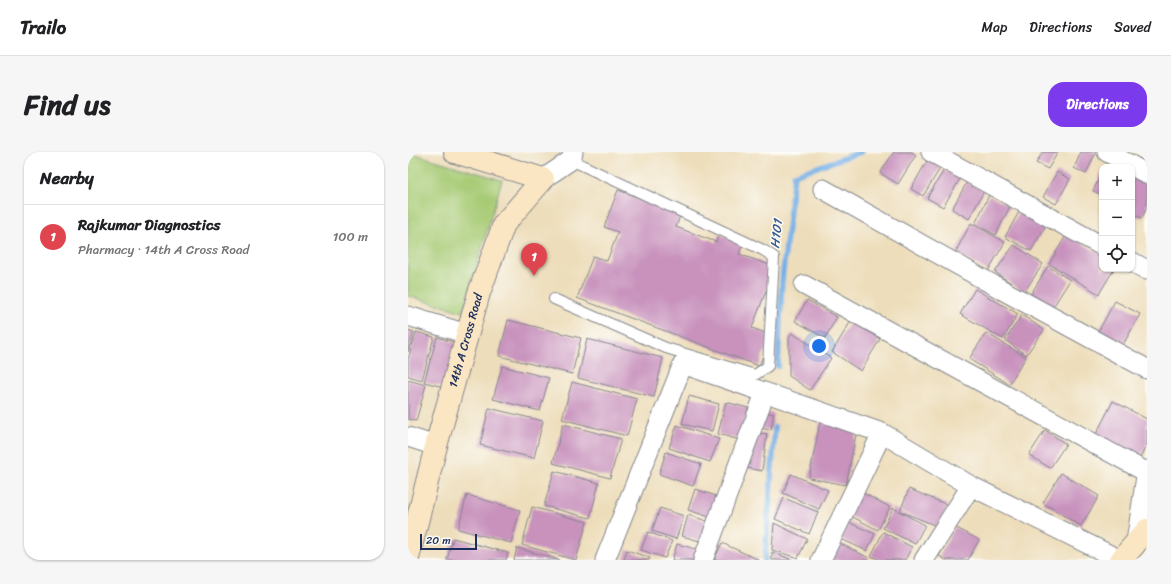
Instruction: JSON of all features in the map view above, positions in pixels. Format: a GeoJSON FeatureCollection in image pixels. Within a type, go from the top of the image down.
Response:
{"type":"FeatureCollection","features":[{"type":"Feature","properties":{"kind":"street"},"geometry":{"type":"LineString","coordinates":[[455,152],[543,179]]}},
{"type":"Feature","properties":{"kind":"street"},"geometry":{"type":"LineString","coordinates":[[931,152],[1099,244]]}},
{"type":"Feature","properties":{"kind":"street"},"geometry":{"type":"LineString","coordinates":[[1107,152],[1147,174]]}},
{"type":"Feature","properties":{"kind":"street","name":"14th A Cross Road"},"geometry":{"type":"LineString","coordinates":[[408,558],[436,446],[467,334],[479,293],[504,224],[543,179],[572,156]]}},
{"type":"Feature","properties":{"kind":"street"},"geometry":{"type":"LineString","coordinates":[[822,188],[1006,292],[1147,369]]}},
{"type":"Feature","properties":{"kind":"street"},"geometry":{"type":"LineString","coordinates":[[1135,264],[1147,270]]}},
{"type":"Feature","properties":{"kind":"street"},"geometry":{"type":"LineString","coordinates":[[605,560],[683,364],[882,433],[971,486],[1121,560],[1142,536],[1146,471],[804,285]]}},
{"type":"Feature","properties":{"kind":"street"},"geometry":{"type":"LineString","coordinates":[[408,316],[467,334]]}},
{"type":"Feature","properties":{"kind":"street"},"geometry":{"type":"LineString","coordinates":[[703,560],[765,393]]}},
{"type":"Feature","properties":{"kind":"street"},"geometry":{"type":"LineString","coordinates":[[821,560],[882,433]]}},
{"type":"Feature","properties":{"kind":"street"},"geometry":{"type":"LineString","coordinates":[[408,437],[436,446]]}},
{"type":"Feature","properties":{"kind":"street"},"geometry":{"type":"LineString","coordinates":[[925,560],[971,486]]}},
{"type":"Feature","properties":{"kind":"lane"},"geometry":{"type":"LineString","coordinates":[[554,299],[666,348],[755,375],[768,366],[774,257],[763,250],[572,156]]}},
{"type":"Feature","properties":{"kind":"green space"},"geometry":{"type":"Polygon","coordinates":[[[408,152],[502,180],[463,312],[408,296],[408,152]]]}},
{"type":"Feature","properties":{"kind":"building"},"geometry":{"type":"Polygon","coordinates":[[[894,152],[912,152],[916,155],[898,184],[880,173],[894,152]]]}},
{"type":"Feature","properties":{"kind":"building"},"geometry":{"type":"Polygon","coordinates":[[[1043,152],[1058,152],[1048,169],[1036,163],[1043,152]]]}},
{"type":"Feature","properties":{"kind":"building"},"geometry":{"type":"Polygon","coordinates":[[[1081,152],[1096,152],[1086,174],[1074,168],[1081,152]]]}},
{"type":"Feature","properties":{"kind":"building"},"geometry":{"type":"Polygon","coordinates":[[[1144,152],[1147,152],[1147,166],[1139,162],[1144,152]]]}},
{"type":"Feature","properties":{"kind":"building"},"geometry":{"type":"Polygon","coordinates":[[[928,159],[941,167],[923,196],[911,189],[928,159]]]}},
{"type":"Feature","properties":{"kind":"building"},"geometry":{"type":"Polygon","coordinates":[[[944,170],[960,179],[943,207],[927,198],[944,170]]]}},
{"type":"Feature","properties":{"kind":"building"},"geometry":{"type":"Polygon","coordinates":[[[1057,172],[1070,179],[1056,204],[1043,197],[1057,172]]]}},
{"type":"Feature","properties":{"kind":"building"},"geometry":{"type":"Polygon","coordinates":[[[1136,176],[1147,181],[1147,207],[1142,218],[1135,215],[1136,176]]]}},
{"type":"Feature","properties":{"kind":"building"},"geometry":{"type":"Polygon","coordinates":[[[1099,178],[1099,194],[1093,191],[1099,178]]]}},
{"type":"Feature","properties":{"kind":"building"},"geometry":{"type":"Polygon","coordinates":[[[967,182],[984,191],[969,219],[952,209],[967,182]]]}},
{"type":"Feature","properties":{"kind":"building"},"geometry":{"type":"Polygon","coordinates":[[[618,190],[681,213],[676,227],[716,242],[719,234],[743,243],[739,254],[775,267],[752,328],[771,335],[759,366],[577,298],[593,256],[607,261],[618,232],[604,227],[618,190]]]}},
{"type":"Feature","properties":{"kind":"building"},"geometry":{"type":"Polygon","coordinates":[[[989,195],[1010,206],[996,235],[975,224],[989,195]]]}},
{"type":"Feature","properties":{"kind":"building"},"geometry":{"type":"Polygon","coordinates":[[[1020,210],[1046,225],[1031,251],[1005,237],[1020,210]]]}},
{"type":"Feature","properties":{"kind":"building"},"geometry":{"type":"Polygon","coordinates":[[[971,223],[1005,242],[988,271],[955,253],[971,223]]]}},
{"type":"Feature","properties":{"kind":"building"},"geometry":{"type":"Polygon","coordinates":[[[1067,234],[1099,253],[1099,272],[1112,272],[1099,294],[1049,264],[1067,234]]]}},
{"type":"Feature","properties":{"kind":"building"},"geometry":{"type":"Polygon","coordinates":[[[1014,245],[1043,264],[1024,292],[995,272],[1014,245]]]}},
{"type":"Feature","properties":{"kind":"building"},"geometry":{"type":"Polygon","coordinates":[[[1048,266],[1070,280],[1053,307],[1031,294],[1048,266]]]}},
{"type":"Feature","properties":{"kind":"building"},"geometry":{"type":"Polygon","coordinates":[[[975,289],[1018,314],[1003,339],[960,314],[975,289]]]}},
{"type":"Feature","properties":{"kind":"building"},"geometry":{"type":"Polygon","coordinates":[[[807,300],[837,317],[825,338],[795,321],[807,300]]]}},
{"type":"Feature","properties":{"kind":"building"},"geometry":{"type":"Polygon","coordinates":[[[1115,301],[1140,314],[1123,345],[1098,332],[1115,301]]]}},
{"type":"Feature","properties":{"kind":"building"},"geometry":{"type":"Polygon","coordinates":[[[1022,315],[1044,330],[1026,355],[1005,340],[1022,315]]]}},
{"type":"Feature","properties":{"kind":"building"},"geometry":{"type":"Polygon","coordinates":[[[508,320],[581,338],[572,374],[499,356],[508,320]]]}},
{"type":"Feature","properties":{"kind":"building"},"geometry":{"type":"Polygon","coordinates":[[[851,321],[880,339],[861,371],[832,352],[851,321]]]}},
{"type":"Feature","properties":{"kind":"building"},"geometry":{"type":"Polygon","coordinates":[[[408,330],[414,332],[408,352],[408,330]]]}},
{"type":"Feature","properties":{"kind":"building"},"geometry":{"type":"Polygon","coordinates":[[[416,332],[434,337],[422,380],[408,376],[408,359],[416,332]]]}},
{"type":"Feature","properties":{"kind":"building"},"geometry":{"type":"Polygon","coordinates":[[[792,333],[831,358],[810,390],[789,376],[789,337],[792,333]]]}},
{"type":"Feature","properties":{"kind":"building"},"geometry":{"type":"Polygon","coordinates":[[[986,333],[1026,357],[1009,384],[969,359],[986,333]]]}},
{"type":"Feature","properties":{"kind":"building"},"geometry":{"type":"Polygon","coordinates":[[[437,337],[459,344],[447,388],[424,382],[437,337]]]}},
{"type":"Feature","properties":{"kind":"building"},"geometry":{"type":"Polygon","coordinates":[[[587,339],[663,358],[654,397],[578,378],[587,339]]]}},
{"type":"Feature","properties":{"kind":"building"},"geometry":{"type":"Polygon","coordinates":[[[502,366],[549,378],[540,411],[493,399],[502,366]]]}},
{"type":"Feature","properties":{"kind":"building"},"geometry":{"type":"Polygon","coordinates":[[[408,380],[426,385],[416,421],[408,419],[408,380]]]}},
{"type":"Feature","properties":{"kind":"building"},"geometry":{"type":"Polygon","coordinates":[[[572,382],[637,399],[627,436],[562,419],[572,382]]]}},
{"type":"Feature","properties":{"kind":"building"},"geometry":{"type":"Polygon","coordinates":[[[689,396],[719,404],[712,431],[682,424],[689,396]]]}},
{"type":"Feature","properties":{"kind":"building"},"geometry":{"type":"Polygon","coordinates":[[[1113,401],[1147,419],[1147,444],[1140,458],[1096,434],[1113,401]]]}},
{"type":"Feature","properties":{"kind":"building"},"geometry":{"type":"Polygon","coordinates":[[[726,402],[748,408],[740,440],[718,434],[726,402]]]}},
{"type":"Feature","properties":{"kind":"building"},"geometry":{"type":"Polygon","coordinates":[[[489,408],[543,421],[534,458],[480,445],[489,408]]]}},
{"type":"Feature","properties":{"kind":"building"},"geometry":{"type":"Polygon","coordinates":[[[762,412],[774,414],[771,430],[759,428],[762,412]]]}},
{"type":"Feature","properties":{"kind":"building"},"geometry":{"type":"Polygon","coordinates":[[[820,422],[857,429],[846,485],[809,478],[820,422]]]}},
{"type":"Feature","properties":{"kind":"building"},"geometry":{"type":"Polygon","coordinates":[[[563,424],[621,439],[610,478],[553,463],[563,424]]]}},
{"type":"Feature","properties":{"kind":"building"},"geometry":{"type":"Polygon","coordinates":[[[677,425],[719,439],[710,462],[669,448],[677,425]]]}},
{"type":"Feature","properties":{"kind":"building"},"geometry":{"type":"Polygon","coordinates":[[[1045,430],[1066,444],[1050,468],[1029,455],[1045,430]]]}},
{"type":"Feature","properties":{"kind":"building"},"geometry":{"type":"Polygon","coordinates":[[[753,432],[767,434],[762,471],[747,468],[753,432]]]}},
{"type":"Feature","properties":{"kind":"building"},"geometry":{"type":"Polygon","coordinates":[[[666,452],[701,464],[693,486],[659,474],[666,452]]]}},
{"type":"Feature","properties":{"kind":"building"},"geometry":{"type":"Polygon","coordinates":[[[554,471],[599,483],[590,518],[544,506],[554,471]]]}},
{"type":"Feature","properties":{"kind":"building"},"geometry":{"type":"Polygon","coordinates":[[[1061,473],[1099,496],[1081,526],[1043,503],[1061,473]]]}},
{"type":"Feature","properties":{"kind":"building"},"geometry":{"type":"Polygon","coordinates":[[[791,474],[828,490],[819,509],[783,493],[791,474]]]}},
{"type":"Feature","properties":{"kind":"building"},"geometry":{"type":"Polygon","coordinates":[[[695,489],[716,496],[710,517],[688,510],[695,489]]]}},
{"type":"Feature","properties":{"kind":"building"},"geometry":{"type":"Polygon","coordinates":[[[909,489],[948,505],[939,527],[900,511],[909,489]]]}},
{"type":"Feature","properties":{"kind":"building"},"geometry":{"type":"Polygon","coordinates":[[[859,491],[890,507],[878,530],[847,514],[859,491]]]}},
{"type":"Feature","properties":{"kind":"building"},"geometry":{"type":"Polygon","coordinates":[[[467,495],[520,510],[511,543],[458,529],[467,495]]]}},
{"type":"Feature","properties":{"kind":"building"},"geometry":{"type":"Polygon","coordinates":[[[784,498],[818,512],[809,534],[775,519],[784,498]]]}},
{"type":"Feature","properties":{"kind":"building"},"geometry":{"type":"Polygon","coordinates":[[[532,507],[587,522],[576,560],[522,545],[532,507]]]}},
{"type":"Feature","properties":{"kind":"building"},"geometry":{"type":"Polygon","coordinates":[[[660,508],[684,516],[676,539],[652,531],[660,508]]]}},
{"type":"Feature","properties":{"kind":"building"},"geometry":{"type":"Polygon","coordinates":[[[893,508],[925,525],[915,544],[883,528],[893,508]]]}},
{"type":"Feature","properties":{"kind":"building"},"geometry":{"type":"Polygon","coordinates":[[[688,515],[710,522],[703,542],[682,536],[688,515]]]}},
{"type":"Feature","properties":{"kind":"building"},"geometry":{"type":"Polygon","coordinates":[[[848,522],[875,534],[867,551],[841,539],[848,522]]]}},
{"type":"Feature","properties":{"kind":"building"},"geometry":{"type":"Polygon","coordinates":[[[774,523],[807,539],[798,558],[772,550],[774,523]]]}},
{"type":"Feature","properties":{"kind":"building"},"geometry":{"type":"Polygon","coordinates":[[[955,527],[979,540],[968,560],[946,560],[939,556],[955,527]]]}},
{"type":"Feature","properties":{"kind":"building"},"geometry":{"type":"Polygon","coordinates":[[[648,532],[672,541],[665,558],[641,550],[648,532]]]}},
{"type":"Feature","properties":{"kind":"building"},"geometry":{"type":"Polygon","coordinates":[[[883,532],[912,547],[905,560],[880,560],[871,556],[883,532]]]}},
{"type":"Feature","properties":{"kind":"building"},"geometry":{"type":"Polygon","coordinates":[[[453,538],[508,553],[506,560],[447,560],[453,538]]]}},
{"type":"Feature","properties":{"kind":"building"},"geometry":{"type":"Polygon","coordinates":[[[722,543],[759,560],[714,560],[722,543]]]}},
{"type":"Feature","properties":{"kind":"building"},"geometry":{"type":"Polygon","coordinates":[[[839,543],[869,558],[868,560],[831,560],[839,543]]]}},
{"type":"Feature","properties":{"kind":"building"},"geometry":{"type":"Polygon","coordinates":[[[677,544],[700,550],[697,560],[672,560],[677,544]]]}},
{"type":"Feature","properties":{"kind":"building"},"geometry":{"type":"Polygon","coordinates":[[[517,548],[559,560],[514,560],[517,548]]]}},
{"type":"Feature","properties":{"kind":"building"},"geometry":{"type":"Polygon","coordinates":[[[627,550],[650,558],[649,560],[624,560],[627,550]]]}},
{"type":"Feature","properties":{"kind":"building"},"geometry":{"type":"Polygon","coordinates":[[[772,552],[793,560],[772,560],[772,552]]]}},
{"type":"Feature","properties":{"kind":"waterway","name":"H101"},"geometry":{"type":"LineString","coordinates":[[778,366],[782,280],[794,175],[861,152]]}},
{"type":"Feature","properties":{"kind":"waterway","name":"H101"},"geometry":{"type":"LineString","coordinates":[[765,560],[775,427]]}},
{"type":"Feature","properties":{"kind":"place","name":"Rajkumar Diagnostics"},"geometry":{"type":"Point","coordinates":[534,276]}}]}
